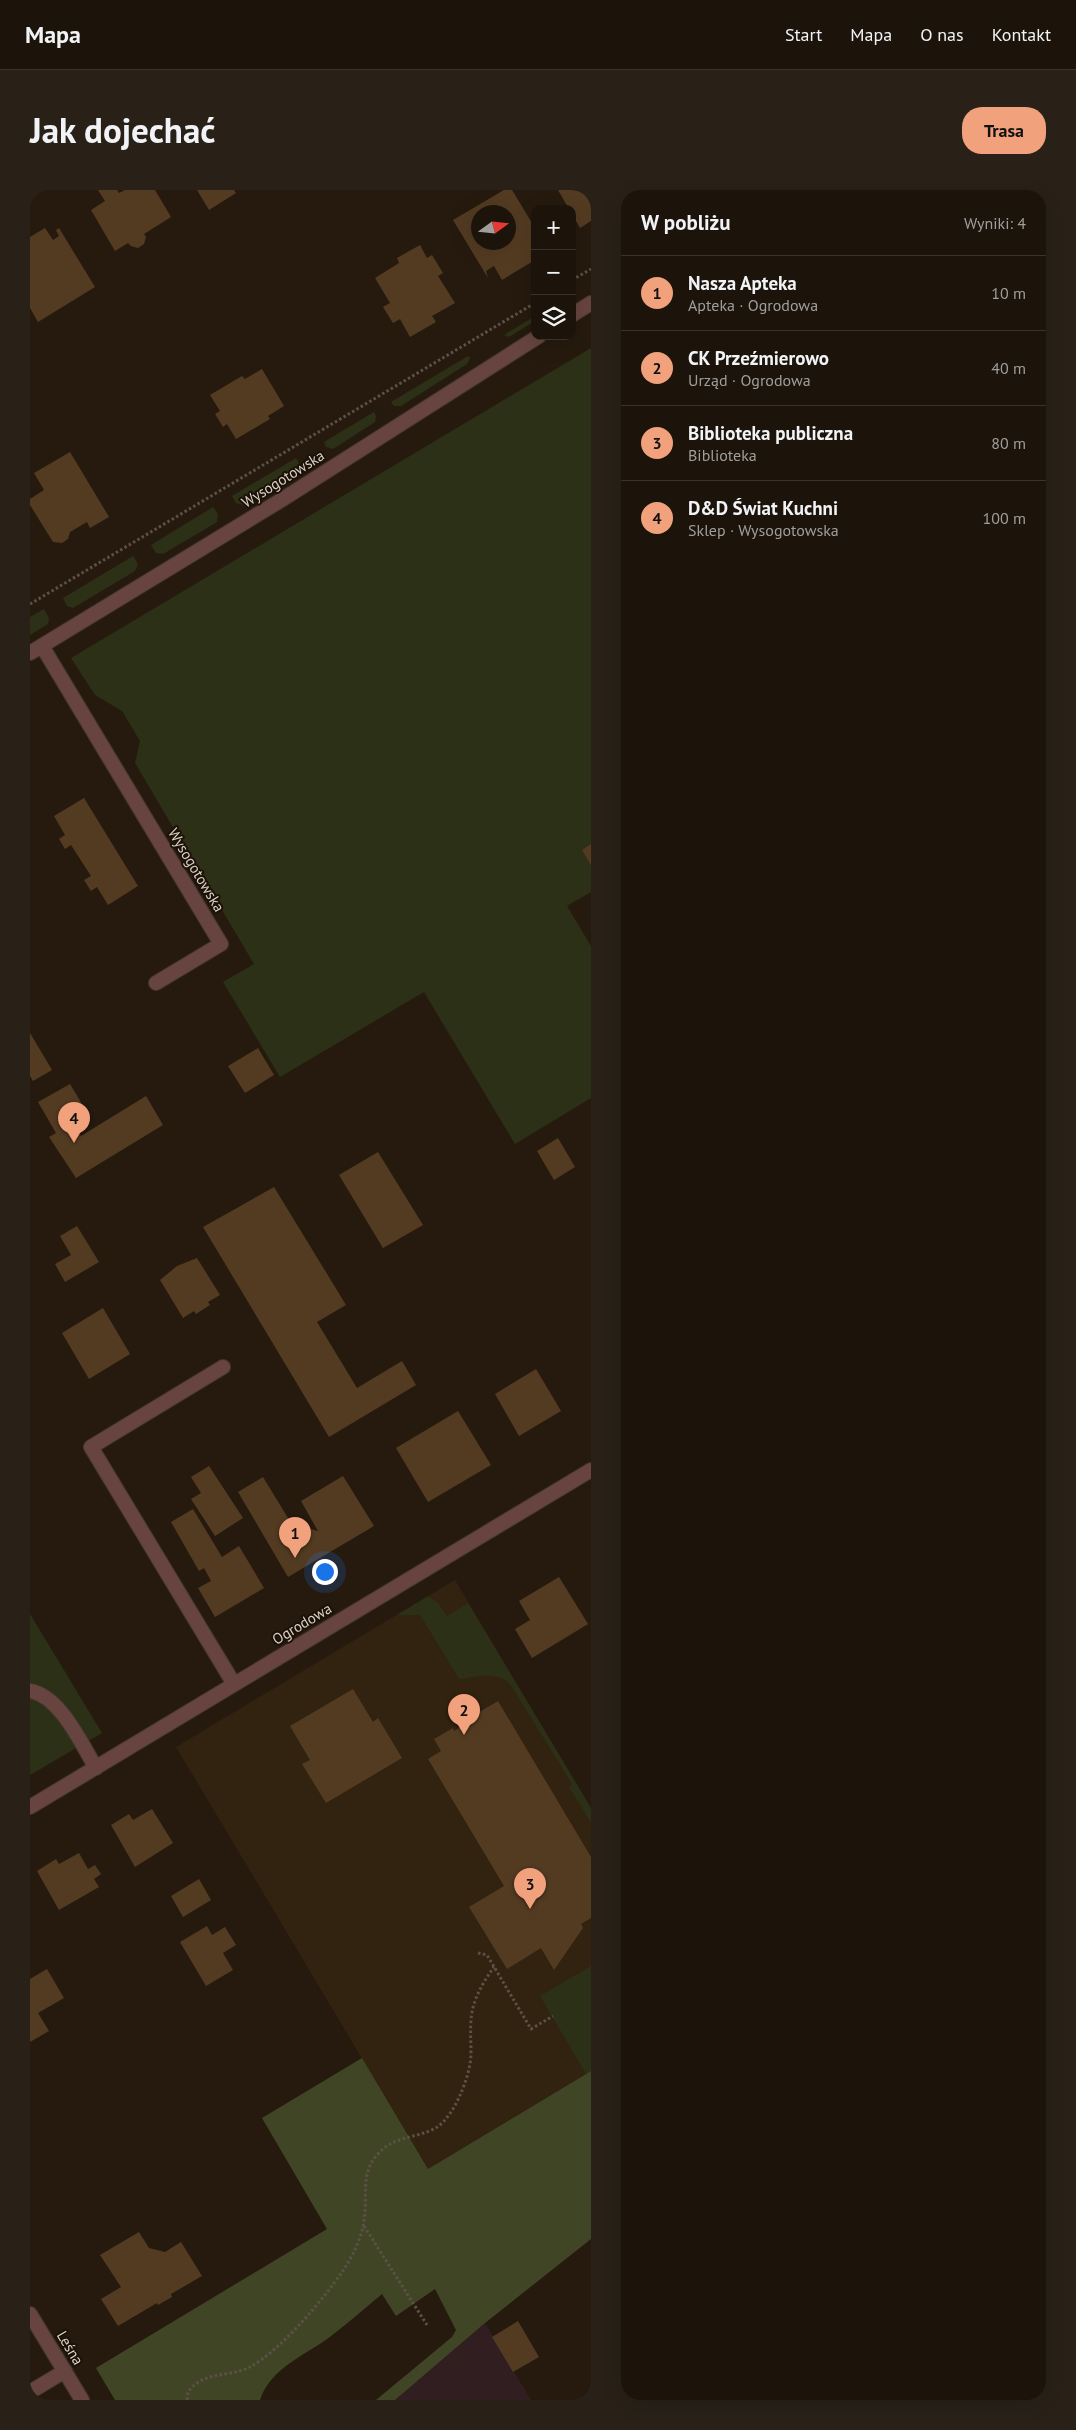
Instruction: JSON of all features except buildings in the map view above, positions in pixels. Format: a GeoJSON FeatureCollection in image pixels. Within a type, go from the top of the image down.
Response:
{"type":"FeatureCollection","features":[{"type":"Feature","properties":{"kind":"street"},"geometry":{"type":"LineString","coordinates":[[576,312],[591,303]]}},
{"type":"Feature","properties":{"kind":"street","name":"Wysogotowska"},"geometry":{"type":"LineString","coordinates":[[156,983],[221,944],[36,649],[283,499],[533,340]]}},
{"type":"Feature","properties":{"kind":"street"},"geometry":{"type":"LineString","coordinates":[[223,1367],[91,1448],[234,1684]]}},
{"type":"Feature","properties":{"kind":"street","name":"Ogrodowa"},"geometry":{"type":"LineString","coordinates":[[30,1807],[591,1470]]}},
{"type":"Feature","properties":{"kind":"street"},"geometry":{"type":"LineString","coordinates":[[30,1691],[48,1698],[59,1709],[96,1768]]}},
{"type":"Feature","properties":{"kind":"street","name":"Leśna"},"geometry":{"type":"LineString","coordinates":[[30,2314],[82,2400]]}},
{"type":"Feature","properties":{"kind":"street"},"geometry":{"type":"LineString","coordinates":[[30,2392],[64,2371]]}},
{"type":"Feature","properties":{"kind":"path"},"geometry":{"type":"LineString","coordinates":[[576,278],[591,269]]}},
{"type":"Feature","properties":{"kind":"path"},"geometry":{"type":"LineString","coordinates":[[30,604],[531,305]]}},
{"type":"Feature","properties":{"kind":"path"},"geometry":{"type":"LineString","coordinates":[[478,1953],[487,1956],[531,2029],[553,2016]]}},
{"type":"Feature","properties":{"kind":"path"},"geometry":{"type":"LineString","coordinates":[[187,2400],[188,2392],[201,2380],[244,2369],[272,2352],[318,2304],[344,2269],[356,2247],[363,2226],[367,2171],[376,2156],[390,2143],[435,2129],[450,2114],[461,2094],[470,2065],[470,2028],[474,2004],[494,1968]]}},
{"type":"Feature","properties":{"kind":"path"},"geometry":{"type":"LineString","coordinates":[[363,2226],[427,2325]]}},
{"type":"Feature","properties":{"kind":"shaded area"},"geometry":{"type":"Polygon","coordinates":[[[455,1580],[591,1808],[591,2071],[428,2169],[176,1747],[455,1580]]]}},
{"type":"Feature","properties":{"kind":"shaded area"},"geometry":{"type":"Polygon","coordinates":[[[485,2323],[531,2400],[395,2400],[485,2323]]]}},
{"type":"Feature","properties":{"kind":"green space"},"geometry":{"type":"Polygon","coordinates":[[[531,318],[531,323],[509,337],[504,335],[531,318]]]}},
{"type":"Feature","properties":{"kind":"green space"},"geometry":{"type":"Polygon","coordinates":[[[591,348],[591,892],[567,906],[591,946],[591,1098],[515,1144],[424,992],[280,1077],[223,982],[254,964],[135,763],[140,741],[122,711],[95,695],[71,658],[591,348]]]}},
{"type":"Feature","properties":{"kind":"green space"},"geometry":{"type":"Polygon","coordinates":[[[468,356],[470,358],[467,364],[401,406],[394,406],[391,402],[468,356]]]}},
{"type":"Feature","properties":{"kind":"green space"},"geometry":{"type":"Polygon","coordinates":[[[374,412],[376,416],[375,422],[333,449],[326,447],[324,442],[374,412]]]}},
{"type":"Feature","properties":{"kind":"green space"},"geometry":{"type":"Polygon","coordinates":[[[296,458],[299,463],[297,471],[243,505],[236,503],[232,496],[296,458]]]}},
{"type":"Feature","properties":{"kind":"green space"},"geometry":{"type":"Polygon","coordinates":[[[213,507],[218,514],[217,522],[163,554],[156,553],[151,545],[213,507]]]}},
{"type":"Feature","properties":{"kind":"green space"},"geometry":{"type":"Polygon","coordinates":[[[133,556],[138,564],[135,571],[73,608],[67,606],[63,598],[133,556]]]}},
{"type":"Feature","properties":{"kind":"green space"},"geometry":{"type":"Polygon","coordinates":[[[44,609],[49,618],[48,624],[30,635],[30,617],[44,609]]]}},
{"type":"Feature","properties":{"kind":"green space"},"geometry":{"type":"Polygon","coordinates":[[[428,1596],[438,1603],[447,1616],[468,1603],[591,1808],[591,1823],[569,1787],[572,1784],[510,1684],[498,1677],[492,1676],[459,1679],[420,1615],[397,1615],[428,1596]]]}},
{"type":"Feature","properties":{"kind":"green space"},"geometry":{"type":"Polygon","coordinates":[[[30,1614],[102,1733],[30,1775],[30,1614]]]}},
{"type":"Feature","properties":{"kind":"green space"},"geometry":{"type":"Polygon","coordinates":[[[591,1966],[591,2071],[586,2074],[540,1996],[591,1966]]]}},
{"type":"Feature","properties":{"kind":"green space"},"geometry":{"type":"Polygon","coordinates":[[[362,2058],[428,2169],[591,2071],[591,2239],[485,2323],[395,2400],[376,2400],[452,2337],[456,2330],[435,2289],[396,2316],[382,2294],[331,2336],[280,2371],[265,2389],[260,2400],[115,2400],[96,2368],[327,2229],[262,2118],[362,2058]]]}},
{"type":"Feature","properties":{"kind":"place","name":"D&D Świat Kuchni"},"geometry":{"type":"Point","coordinates":[74,1143]}},
{"type":"Feature","properties":{"kind":"place","name":"Nasza Apteka"},"geometry":{"type":"Point","coordinates":[295,1558]}},
{"type":"Feature","properties":{"kind":"place","name":"CK Przeźmierowo"},"geometry":{"type":"Point","coordinates":[464,1735]}},
{"type":"Feature","properties":{"kind":"place","name":"Biblioteka publiczna"},"geometry":{"type":"Point","coordinates":[530,1909]}}]}
